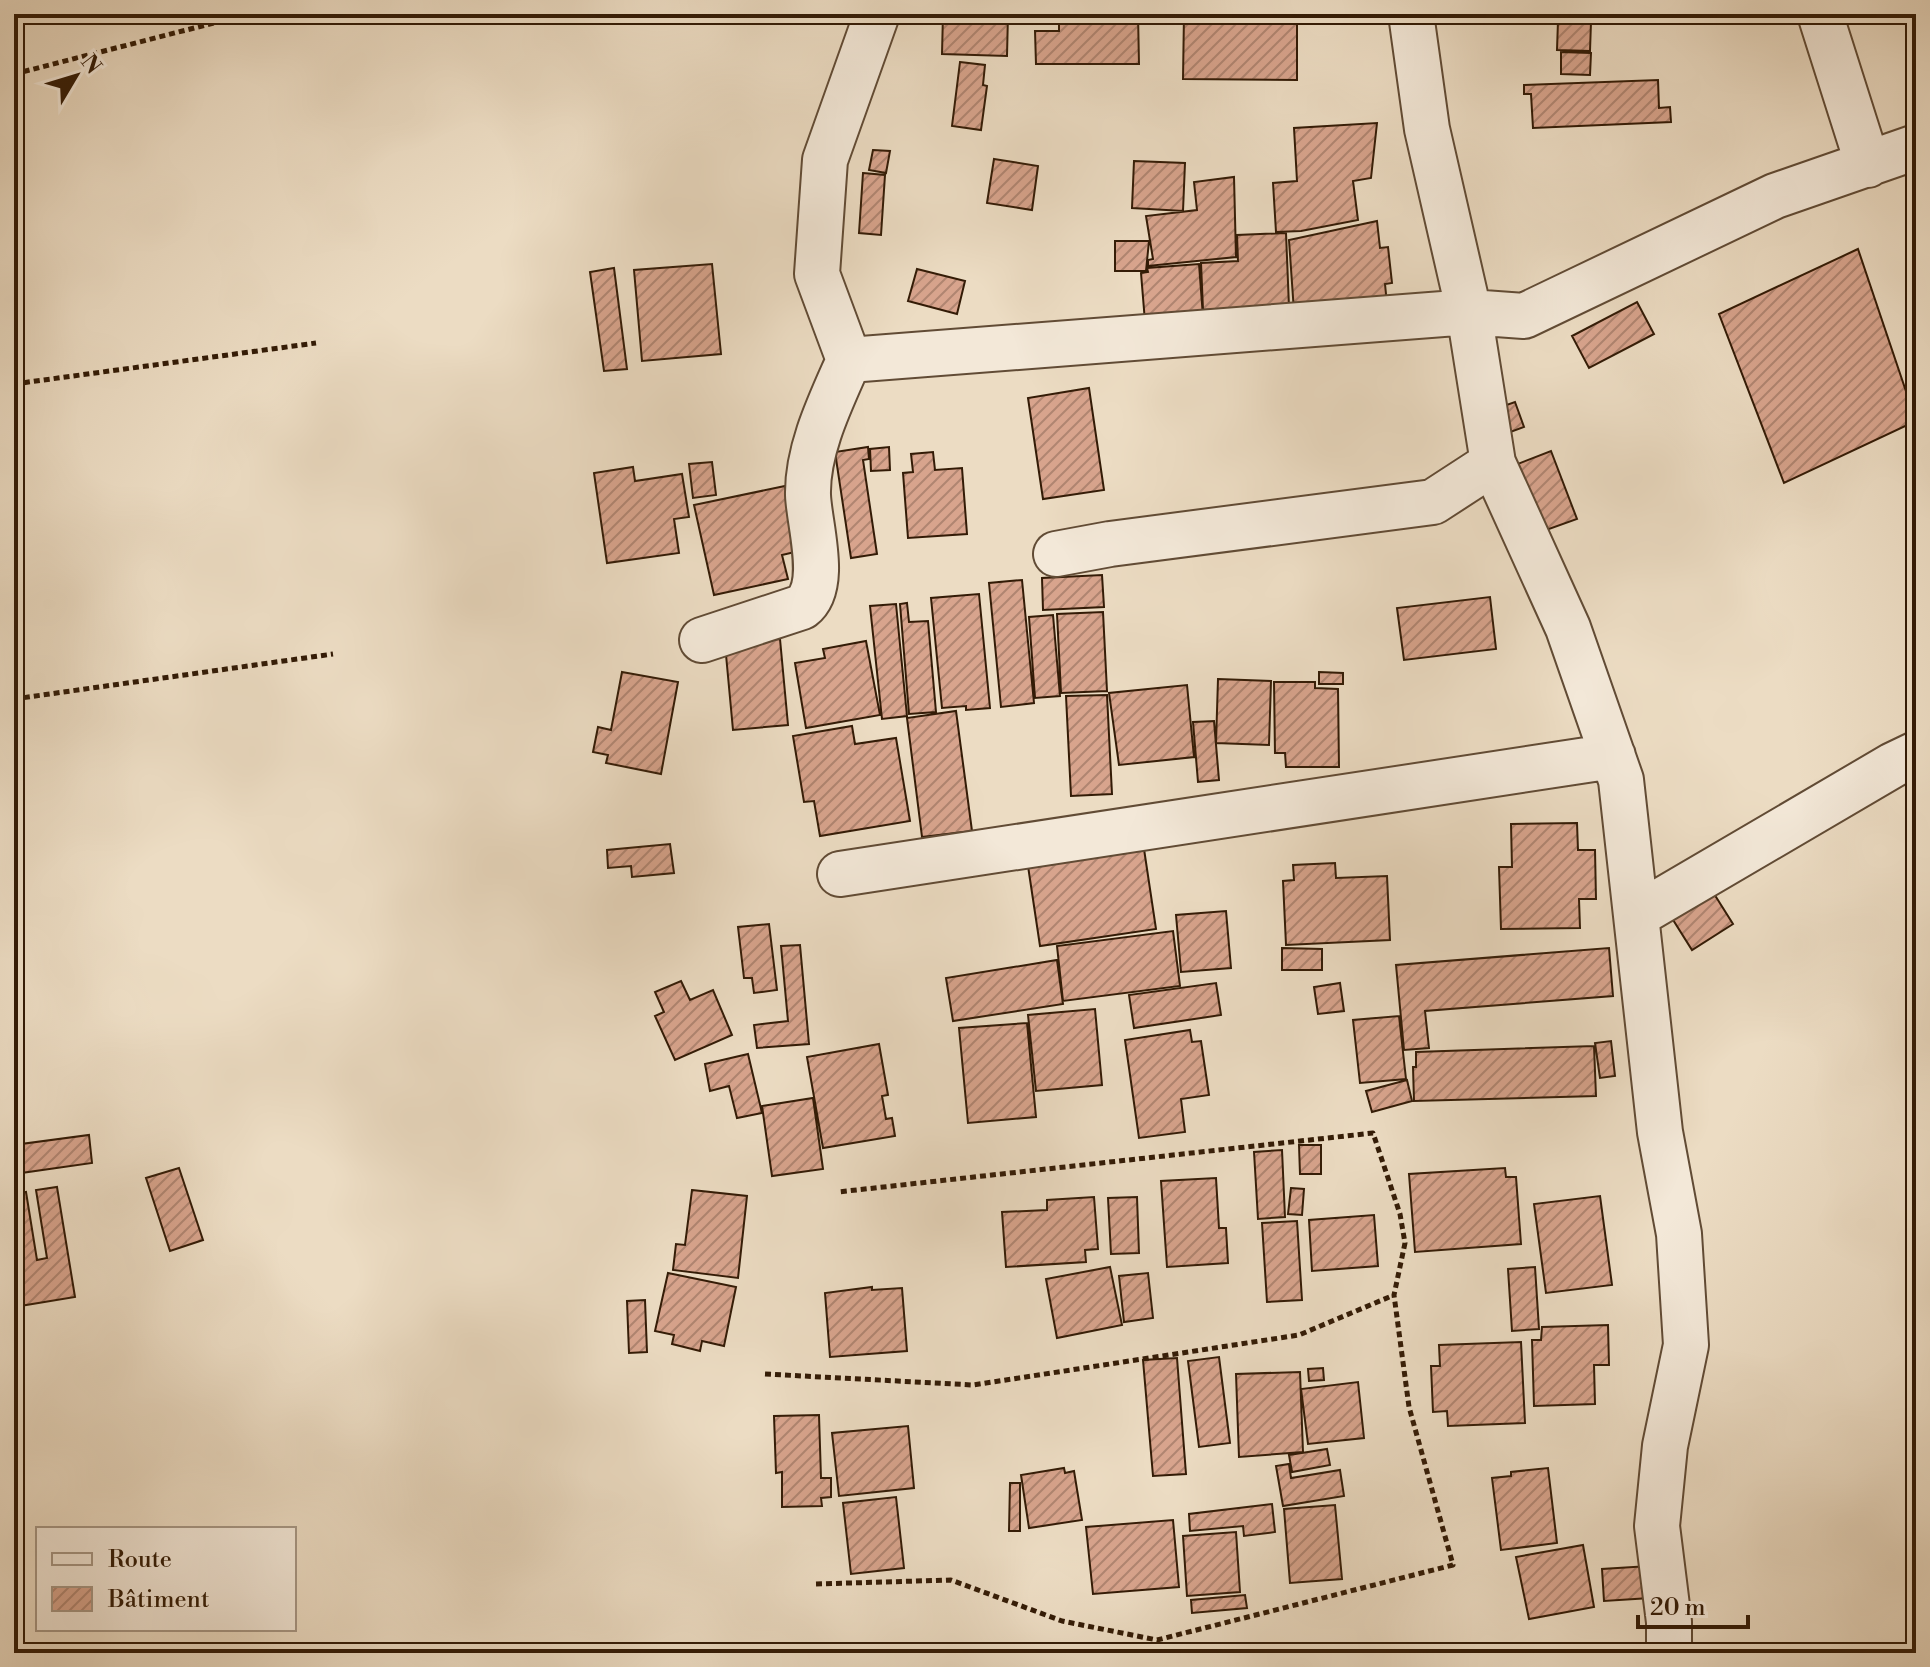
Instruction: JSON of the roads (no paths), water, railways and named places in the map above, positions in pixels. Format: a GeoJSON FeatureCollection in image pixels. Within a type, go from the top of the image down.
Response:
{"type":"FeatureCollection","features":[{"type":"Feature","properties":{"kind":"street"},"geometry":{"type":"LineString","coordinates":[[702,640],[802,607],[810,601],[817,576],[808,494],[810,471],[826,415],[849,360],[817,274],[825,160],[877,14]]}},
{"type":"Feature","properties":{"kind":"street"},"geometry":{"type":"LineString","coordinates":[[1411,14],[1427,129],[1469,312],[1493,463],[1568,628],[1621,780],[1660,1132],[1679,1234],[1686,1345],[1665,1446],[1657,1526],[1669,1622],[1669,1653]]}},
{"type":"Feature","properties":{"kind":"street"},"geometry":{"type":"LineString","coordinates":[[1820,14],[1868,165]]}},
{"type":"Feature","properties":{"kind":"street"},"geometry":{"type":"LineString","coordinates":[[849,360],[1469,312],[1524,316],[1775,196],[1916,147]]}},
{"type":"Feature","properties":{"kind":"street"},"geometry":{"type":"LineString","coordinates":[[1056,554],[1110,544],[1433,502],[1493,463]]}},
{"type":"Feature","properties":{"kind":"street"},"geometry":{"type":"LineString","coordinates":[[1637,915],[1916,754]]}},
{"type":"Feature","properties":{"kind":"street"},"geometry":{"type":"LineString","coordinates":[[840,874],[1613,756]]}}]}
